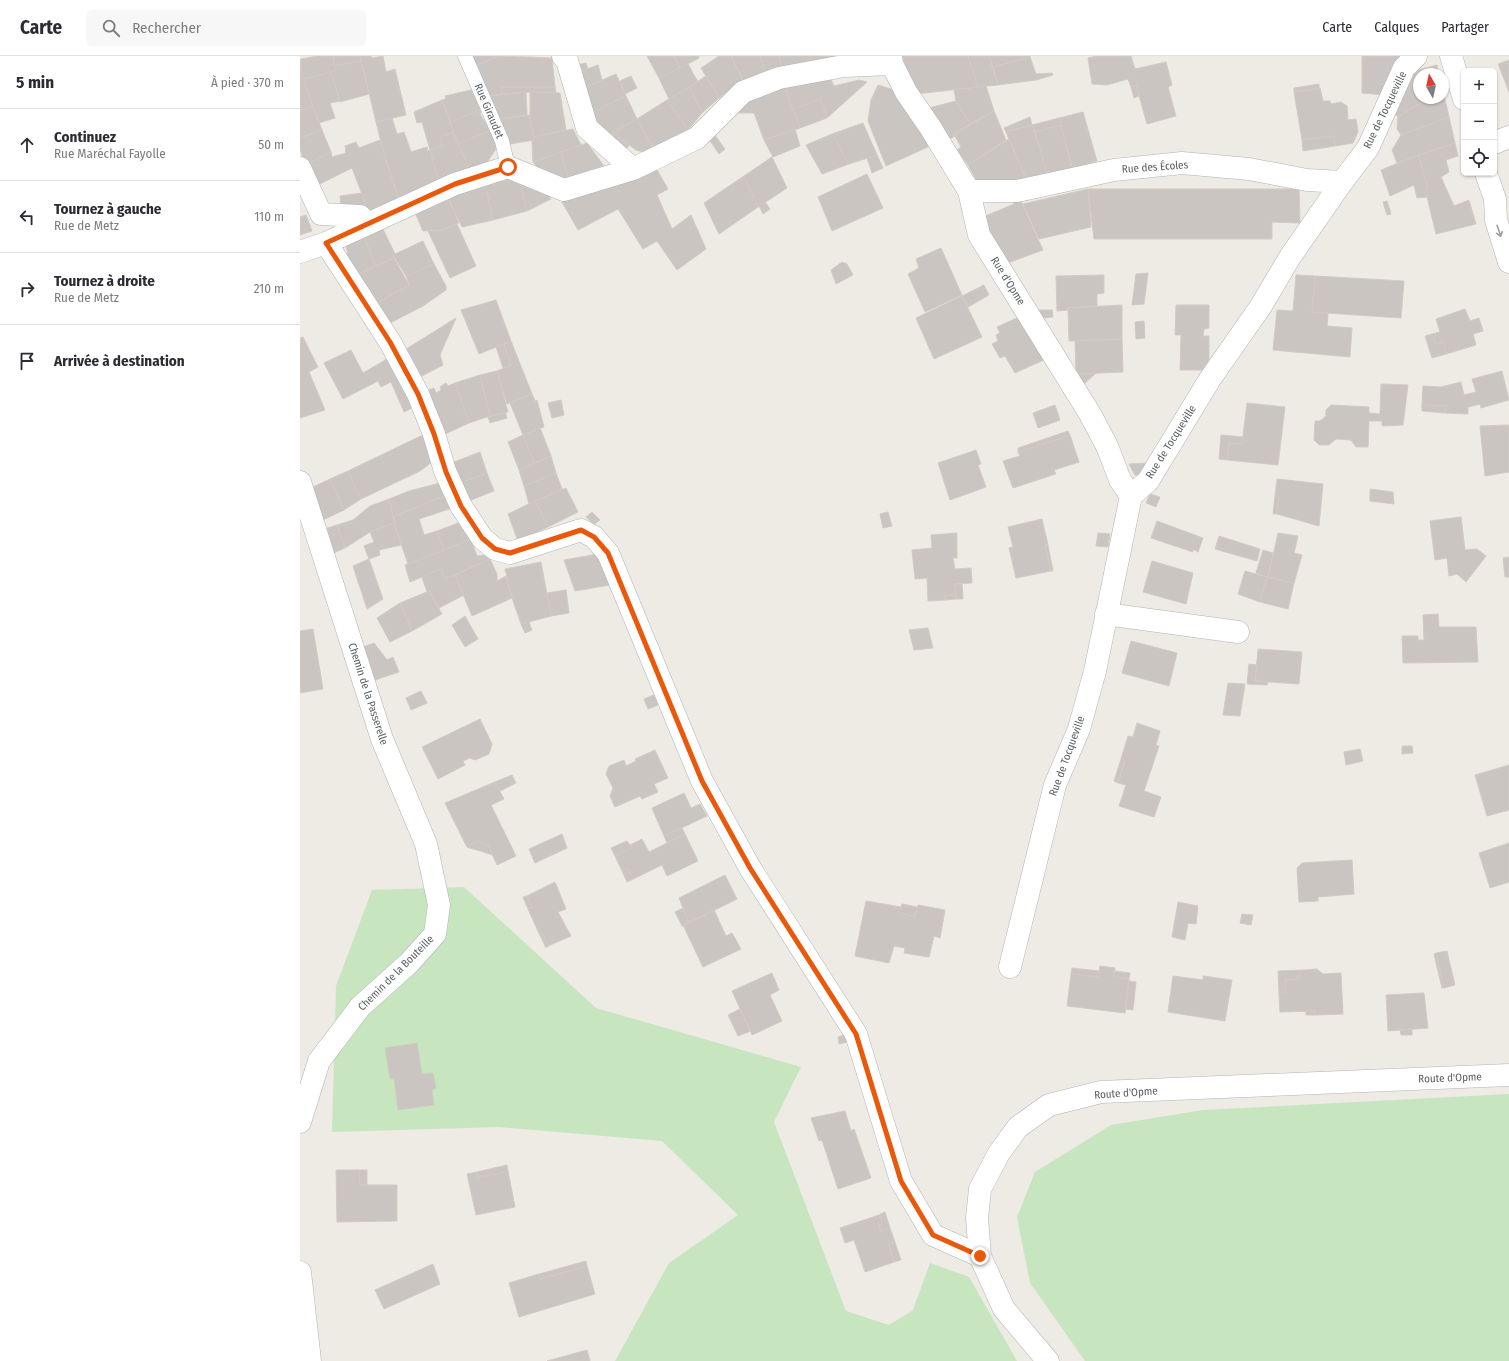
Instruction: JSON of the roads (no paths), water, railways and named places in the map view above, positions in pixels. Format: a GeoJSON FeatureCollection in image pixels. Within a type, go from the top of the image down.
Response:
{"type":"FeatureCollection","features":[{"type":"Feature","properties":{"kind":"street"},"geometry":{"type":"LineString","coordinates":[[563,56],[566,57],[587,128],[633,169]]}},
{"type":"Feature","properties":{"kind":"street","name":"Rue de Tocqueville"},"geometry":{"type":"LineString","coordinates":[[1010,967],[1055,785],[1079,729],[1096,671],[1106,614],[1131,496],[1148,481],[1210,380],[1342,182],[1368,148],[1404,68],[1416,56]]}},
{"type":"Feature","properties":{"kind":"street"},"geometry":{"type":"LineString","coordinates":[[1451,56],[1461,89]]}},
{"type":"Feature","properties":{"kind":"street"},"geometry":{"type":"LineString","coordinates":[[300,252],[326,243],[455,184],[508,167],[564,190],[633,169],[697,138],[743,92],[778,78],[844,66],[892,60]]}},
{"type":"Feature","properties":{"kind":"street","name":"Rue d'Opme"},"geometry":{"type":"LineString","coordinates":[[892,60],[906,92],[930,126],[969,191],[979,235],[1090,414],[1107,446],[1120,480],[1131,496]]}},
{"type":"Feature","properties":{"kind":"street"},"geometry":{"type":"LineString","coordinates":[[1497,142],[1509,137]]}},
{"type":"Feature","properties":{"kind":"street","name":"Rue des Écoles"},"geometry":{"type":"LineString","coordinates":[[969,191],[1017,190],[1114,170],[1182,162],[1249,169],[1307,180],[1342,182]]}},
{"type":"Feature","properties":{"kind":"street"},"geometry":{"type":"LineString","coordinates":[[300,168],[321,214],[360,216],[367,224]]}},
{"type":"Feature","properties":{"kind":"street"},"geometry":{"type":"LineString","coordinates":[[1487,176],[1502,206],[1496,220],[1509,262]]}},
{"type":"Feature","properties":{"kind":"street"},"geometry":{"type":"LineString","coordinates":[[326,243],[390,342],[418,394],[434,434],[446,472],[461,506],[482,538],[495,549],[510,553],[581,530],[594,537],[608,553],[702,781],[750,868],[856,1034],[901,1181],[933,1235],[980,1256]]}},
{"type":"Feature","properties":{"kind":"street","name":"Chemin de la Passerelle"},"geometry":{"type":"LineString","coordinates":[[300,482],[382,739],[426,844],[439,905]]}},
{"type":"Feature","properties":{"kind":"street"},"geometry":{"type":"LineString","coordinates":[[1106,614],[1238,632]]}},
{"type":"Feature","properties":{"kind":"street","name":"Chemin de la Bouteille"},"geometry":{"type":"LineString","coordinates":[[300,1122],[319,1061],[360,1007],[409,963],[435,934],[439,905]]}},
{"type":"Feature","properties":{"kind":"street","name":"Route d'Opme"},"geometry":{"type":"LineString","coordinates":[[1048,1361],[1004,1309],[980,1256],[977,1218],[980,1189],[999,1153],[1018,1127],[1049,1105],[1101,1092],[1509,1075]]}},
{"type":"Feature","properties":{"kind":"street"},"geometry":{"type":"LineString","coordinates":[[300,1272],[310,1361]]}},
{"type":"Feature","properties":{"kind":"lane","name":"Rue Giraudet"},"geometry":{"type":"LineString","coordinates":[[465,56],[502,141],[508,167]]}}]}
